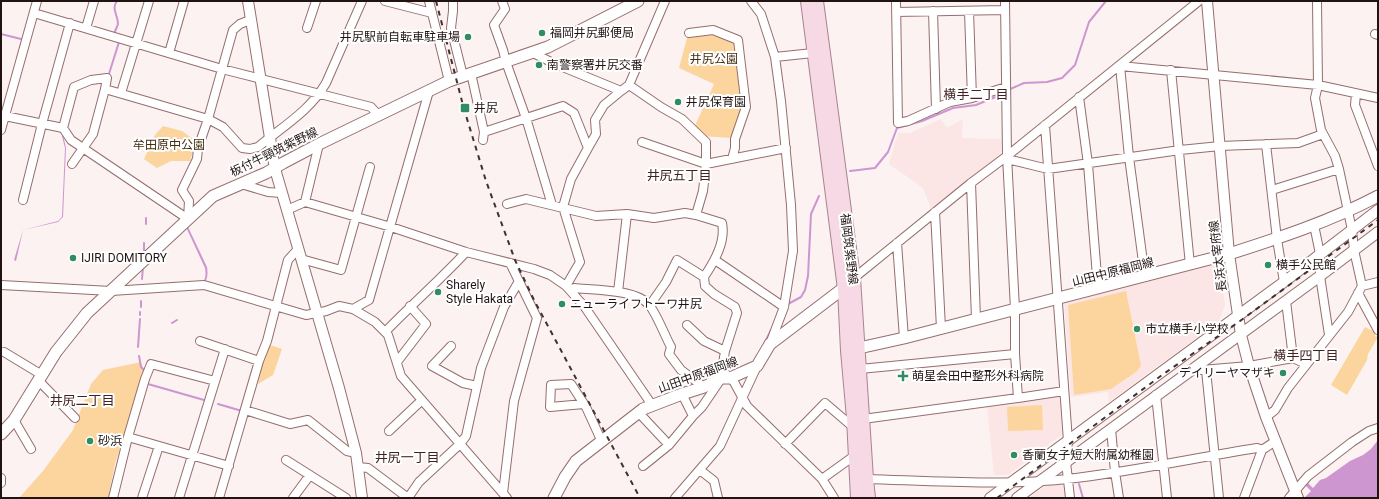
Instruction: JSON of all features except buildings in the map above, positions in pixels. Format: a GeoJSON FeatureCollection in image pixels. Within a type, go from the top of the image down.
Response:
{"type":"FeatureCollection","features":[{"type":"Feature","properties":{"kind":"main road","name":"板付牛頸筑紫野線"},"geometry":{"type":"LineString","coordinates":[[2,435],[14,420],[56,352],[81,320],[213,196],[275,169],[283,163],[319,144],[449,81],[533,53],[564,39],[638,1]]}},
{"type":"Feature","properties":{"kind":"main road","name":"福岡筑紫野線"},"geometry":{"type":"LineString","coordinates":[[807,1],[852,350],[860,369],[869,498]]}},
{"type":"Feature","properties":{"kind":"main road","name":"福岡筑紫野線"},"geometry":{"type":"LineString","coordinates":[[817,1],[854,278],[852,350],[853,427],[857,498]]}},
{"type":"Feature","properties":{"kind":"main road","name":"山田中原福岡線"},"geometry":{"type":"LineString","coordinates":[[852,350],[1015,309],[1057,300],[1229,254],[1277,239],[1378,196]]}},
{"type":"Feature","properties":{"kind":"main road","name":"山田中原福岡線"},"geometry":{"type":"LineString","coordinates":[[554,498],[565,476],[576,461],[639,413],[652,405],[728,379],[754,367],[770,344],[844,289],[854,278]]}},
{"type":"Feature","properties":{"kind":"street"},"geometry":{"type":"LineString","coordinates":[[1,130],[37,1]]}},
{"type":"Feature","properties":{"kind":"street"},"geometry":{"type":"LineString","coordinates":[[86,28],[94,1]]}},
{"type":"Feature","properties":{"kind":"street"},"geometry":{"type":"LineString","coordinates":[[121,93],[148,1]]}},
{"type":"Feature","properties":{"kind":"street"},"geometry":{"type":"LineString","coordinates":[[168,53],[184,1]]}},
{"type":"Feature","properties":{"kind":"street"},"geometry":{"type":"LineString","coordinates":[[248,1],[275,169],[339,388],[356,453],[362,498]]}},
{"type":"Feature","properties":{"kind":"street"},"geometry":{"type":"LineString","coordinates":[[307,28],[316,1]]}},
{"type":"Feature","properties":{"kind":"street"},"geometry":{"type":"LineString","coordinates":[[105,88],[208,119],[223,127],[242,148],[250,149],[258,147],[300,115],[320,94],[362,1]]}},
{"type":"Feature","properties":{"kind":"street"},"geometry":{"type":"LineString","coordinates":[[385,1],[432,13]]}},
{"type":"Feature","properties":{"kind":"street"},"geometry":{"type":"LineString","coordinates":[[429,1],[449,81]]}},
{"type":"Feature","properties":{"kind":"street"},"geometry":{"type":"LineString","coordinates":[[453,1],[451,28],[467,75],[483,136],[526,118],[563,106],[574,113],[588,148]]}},
{"type":"Feature","properties":{"kind":"street"},"geometry":{"type":"LineString","coordinates":[[502,1],[504,9],[494,25],[526,118],[552,205]]}},
{"type":"Feature","properties":{"kind":"street"},"geometry":{"type":"LineString","coordinates":[[568,288],[580,262],[563,207],[571,178],[596,134],[595,120],[604,105],[629,85],[665,1]]}},
{"type":"Feature","properties":{"kind":"street"},"geometry":{"type":"LineString","coordinates":[[751,1],[761,14],[775,58],[781,101],[791,205],[792,251],[784,308],[770,344]]}},
{"type":"Feature","properties":{"kind":"street"},"geometry":{"type":"LineString","coordinates":[[896,1],[898,123],[908,121],[950,102],[1006,91]]}},
{"type":"Feature","properties":{"kind":"street"},"geometry":{"type":"LineString","coordinates":[[854,278],[1120,66],[1199,1]]}},
{"type":"Feature","properties":{"kind":"street","name":"長浜太宰府線"},"geometry":{"type":"LineString","coordinates":[[1207,1],[1229,254],[1241,334],[1249,366],[1266,418],[1294,495]]}},
{"type":"Feature","properties":{"kind":"street"},"geometry":{"type":"LineString","coordinates":[[1317,1],[1318,85],[1315,98],[1323,134],[1335,156],[1339,169],[1352,230],[1360,289],[1378,330]]}},
{"type":"Feature","properties":{"kind":"street"},"geometry":{"type":"LineString","coordinates":[[896,12],[969,10],[1005,5],[1007,156],[1018,398]]}},
{"type":"Feature","properties":{"kind":"street"},"geometry":{"type":"LineString","coordinates":[[969,10],[972,98]]}},
{"type":"Feature","properties":{"kind":"street"},"geometry":{"type":"LineString","coordinates":[[933,11],[936,109]]}},
{"type":"Feature","properties":{"kind":"street"},"geometry":{"type":"LineString","coordinates":[[34,13],[222,69],[371,107],[379,116]]}},
{"type":"Feature","properties":{"kind":"street"},"geometry":{"type":"LineString","coordinates":[[188,219],[189,201],[182,190],[197,159],[198,148],[208,119],[233,30],[240,24],[250,20]]}},
{"type":"Feature","properties":{"kind":"street"},"geometry":{"type":"LineString","coordinates":[[23,200],[70,23]]}},
{"type":"Feature","properties":{"kind":"street"},"geometry":{"type":"LineString","coordinates":[[689,34],[713,30],[738,40],[746,107],[734,139],[735,148],[732,159]]}},
{"type":"Feature","properties":{"kind":"street"},"geometry":{"type":"LineString","coordinates":[[533,53],[553,63],[621,91]]}},
{"type":"Feature","properties":{"kind":"street"},"geometry":{"type":"LineString","coordinates":[[775,58],[813,53]]}},
{"type":"Feature","properties":{"kind":"street"},"geometry":{"type":"LineString","coordinates":[[1120,66],[1318,85],[1378,98]]}},
{"type":"Feature","properties":{"kind":"street"},"geometry":{"type":"LineString","coordinates":[[1120,66],[1129,157],[1145,277]]}},
{"type":"Feature","properties":{"kind":"street"},"geometry":{"type":"LineString","coordinates":[[1171,70],[1190,265]]}},
{"type":"Feature","properties":{"kind":"street"},"geometry":{"type":"LineString","coordinates":[[63,128],[74,88],[91,80],[107,78],[93,134],[82,147],[72,164]]}},
{"type":"Feature","properties":{"kind":"street"},"geometry":{"type":"LineString","coordinates":[[629,85],[656,104],[682,119],[706,142],[706,164],[703,191],[696,215]]}},
{"type":"Feature","properties":{"kind":"street"},"geometry":{"type":"LineString","coordinates":[[353,308],[370,300],[429,91]]}},
{"type":"Feature","properties":{"kind":"street"},"geometry":{"type":"LineString","coordinates":[[1356,94],[1355,105],[1378,166]]}},
{"type":"Feature","properties":{"kind":"street"},"geometry":{"type":"LineString","coordinates":[[1080,97],[1088,164],[1098,289]]}},
{"type":"Feature","properties":{"kind":"street"},"geometry":{"type":"LineString","coordinates":[[5,116],[63,128],[71,140],[188,219]]}},
{"type":"Feature","properties":{"kind":"street"},"geometry":{"type":"LineString","coordinates":[[1045,125],[1068,441],[1066,462],[1070,498]]}},
{"type":"Feature","properties":{"kind":"street"},"geometry":{"type":"LineString","coordinates":[[1007,156],[1011,160],[1048,170],[1180,150],[1220,146],[1298,143],[1323,134]]}},
{"type":"Feature","properties":{"kind":"street"},"geometry":{"type":"LineString","coordinates":[[642,142],[706,164],[786,148]]}},
{"type":"Feature","properties":{"kind":"street"},"geometry":{"type":"LineString","coordinates":[[305,202],[319,144]]}},
{"type":"Feature","properties":{"kind":"street"},"geometry":{"type":"LineString","coordinates":[[1266,144],[1277,239],[1284,282]]}},
{"type":"Feature","properties":{"kind":"street"},"geometry":{"type":"LineString","coordinates":[[302,259],[341,270],[370,167]]}},
{"type":"Feature","properties":{"kind":"street"},"geometry":{"type":"LineString","coordinates":[[1272,190],[1339,169]]}},
{"type":"Feature","properties":{"kind":"street"},"geometry":{"type":"LineString","coordinates":[[241,184],[268,192],[282,193]]}},
{"type":"Feature","properties":{"kind":"street"},"geometry":{"type":"LineString","coordinates":[[971,184],[976,320]]}},
{"type":"Feature","properties":{"kind":"street"},"geometry":{"type":"LineString","coordinates":[[507,204],[526,199],[596,216],[627,214],[654,218],[685,214],[696,215],[722,223],[724,232],[715,260],[704,277],[705,286],[714,294],[735,307],[737,314],[725,351],[722,370],[747,406],[822,479],[834,498]]}},
{"type":"Feature","properties":{"kind":"street"},"geometry":{"type":"LineString","coordinates":[[287,210],[305,202],[391,227],[466,252],[534,269],[550,275],[568,288],[584,306],[652,405]]}},
{"type":"Feature","properties":{"kind":"street"},"geometry":{"type":"LineString","coordinates":[[990,498],[1284,282],[1378,210]]}},
{"type":"Feature","properties":{"kind":"street"},"geometry":{"type":"LineString","coordinates":[[935,212],[941,328]]}},
{"type":"Feature","properties":{"kind":"street"},"geometry":{"type":"LineString","coordinates":[[618,292],[627,214]]}},
{"type":"Feature","properties":{"kind":"street"},"geometry":{"type":"LineString","coordinates":[[1314,224],[1320,254],[1320,276],[1330,335]]}},
{"type":"Feature","properties":{"kind":"street"},"geometry":{"type":"LineString","coordinates":[[1017,498],[1378,232]]}},
{"type":"Feature","properties":{"kind":"street"},"geometry":{"type":"LineString","coordinates":[[897,243],[904,338]]}},
{"type":"Feature","properties":{"kind":"street"},"geometry":{"type":"LineString","coordinates":[[219,498],[259,361],[267,341],[288,260],[298,249]]}},
{"type":"Feature","properties":{"kind":"street"},"geometry":{"type":"LineString","coordinates":[[385,332],[466,252]]}},
{"type":"Feature","properties":{"kind":"street"},"geometry":{"type":"LineString","coordinates":[[650,305],[666,282],[677,260],[704,277]]}},
{"type":"Feature","properties":{"kind":"street"},"geometry":{"type":"LineString","coordinates":[[715,260],[784,308]]}},
{"type":"Feature","properties":{"kind":"street"},"geometry":{"type":"LineString","coordinates":[[505,495],[514,402],[537,318],[510,263]]}},
{"type":"Feature","properties":{"kind":"street"},"geometry":{"type":"LineString","coordinates":[[358,468],[368,468],[408,498],[419,482],[460,444],[466,436],[481,368],[504,307],[519,281]]}},
{"type":"Feature","properties":{"kind":"street"},"geometry":{"type":"LineString","coordinates":[[1266,418],[1275,410],[1288,388],[1348,312],[1360,289],[1378,282]]}},
{"type":"Feature","properties":{"kind":"street"},"geometry":{"type":"LineString","coordinates":[[1,285],[111,291],[204,285],[306,315],[326,311],[339,306],[353,308],[375,322],[388,335],[401,376],[505,495]]}},
{"type":"Feature","properties":{"kind":"street"},"geometry":{"type":"LineString","coordinates":[[568,288],[618,292],[640,297],[650,305],[671,347],[669,354],[681,370],[704,387]]}},
{"type":"Feature","properties":{"kind":"street"},"geometry":{"type":"LineString","coordinates":[[1286,301],[1293,358]]}},
{"type":"Feature","properties":{"kind":"street"},"geometry":{"type":"LineString","coordinates":[[397,362],[426,324],[410,306]]}},
{"type":"Feature","properties":{"kind":"street"},"geometry":{"type":"LineString","coordinates":[[687,325],[704,341],[725,351]]}},
{"type":"Feature","properties":{"kind":"street"},"geometry":{"type":"LineString","coordinates":[[200,341],[259,361]]}},
{"type":"Feature","properties":{"kind":"street"},"geometry":{"type":"LineString","coordinates":[[451,346],[432,366],[463,383],[477,386]]}},
{"type":"Feature","properties":{"kind":"street"},"geometry":{"type":"LineString","coordinates":[[179,498],[225,349]]}},
{"type":"Feature","properties":{"kind":"street"},"geometry":{"type":"LineString","coordinates":[[4,352],[40,377],[75,418]]}},
{"type":"Feature","properties":{"kind":"street"},"geometry":{"type":"LineString","coordinates":[[860,369],[1015,354]]}},
{"type":"Feature","properties":{"kind":"street"},"geometry":{"type":"LineString","coordinates":[[1192,370],[1249,366],[1293,358],[1306,364]]}},
{"type":"Feature","properties":{"kind":"street"},"geometry":{"type":"LineString","coordinates":[[112,498],[128,437],[145,379],[151,364],[215,381]]}},
{"type":"Feature","properties":{"kind":"street"},"geometry":{"type":"LineString","coordinates":[[675,498],[720,446],[742,398],[754,367]]}},
{"type":"Feature","properties":{"kind":"street"},"geometry":{"type":"LineString","coordinates":[[1206,370],[1219,498]]}},
{"type":"Feature","properties":{"kind":"street"},"geometry":{"type":"LineString","coordinates":[[643,466],[669,444],[728,379]]}},
{"type":"Feature","properties":{"kind":"street"},"geometry":{"type":"LineString","coordinates":[[863,418],[1064,391]]}},
{"type":"Feature","properties":{"kind":"street"},"geometry":{"type":"LineString","coordinates":[[682,394],[693,416]]}},
{"type":"Feature","properties":{"kind":"street"},"geometry":{"type":"LineString","coordinates":[[1156,395],[1167,498]]}},
{"type":"Feature","properties":{"kind":"street"},"geometry":{"type":"LineString","coordinates":[[389,431],[422,400]]}},
{"type":"Feature","properties":{"kind":"street"},"geometry":{"type":"LineString","coordinates":[[785,444],[825,403],[853,427]]}},
{"type":"Feature","properties":{"kind":"street"},"geometry":{"type":"LineString","coordinates":[[584,404],[602,442]]}},
{"type":"Feature","properties":{"kind":"street"},"geometry":{"type":"LineString","coordinates":[[245,410],[290,424],[308,420],[347,451],[356,453]]}},
{"type":"Feature","properties":{"kind":"street"},"geometry":{"type":"LineString","coordinates":[[639,413],[669,444]]}},
{"type":"Feature","properties":{"kind":"street"},"geometry":{"type":"LineString","coordinates":[[14,420],[31,449]]}},
{"type":"Feature","properties":{"kind":"street"},"geometry":{"type":"LineString","coordinates":[[1294,495],[1308,476],[1352,442],[1369,431],[1378,428]]}},
{"type":"Feature","properties":{"kind":"street"},"geometry":{"type":"LineString","coordinates":[[1111,429],[1119,498]]}},
{"type":"Feature","properties":{"kind":"street"},"geometry":{"type":"LineString","coordinates":[[128,437],[229,466]]}},
{"type":"Feature","properties":{"kind":"street"},"geometry":{"type":"LineString","coordinates":[[1244,498],[1262,450],[1274,442]]}},
{"type":"Feature","properties":{"kind":"street"},"geometry":{"type":"LineString","coordinates":[[142,498],[159,446]]}},
{"type":"Feature","properties":{"kind":"street"},"geometry":{"type":"LineString","coordinates":[[867,479],[1012,482],[1067,479],[1164,465],[1215,454],[1256,448],[1262,450]]}},
{"type":"Feature","properties":{"kind":"street"},"geometry":{"type":"LineString","coordinates":[[822,479],[854,456]]}},
{"type":"Feature","properties":{"kind":"street"},"geometry":{"type":"LineString","coordinates":[[286,460],[346,498]]}},
{"type":"Feature","properties":{"kind":"street"},"geometry":{"type":"LineString","coordinates":[[700,470],[714,481],[718,498]]}},
{"type":"Feature","properties":{"kind":"street"},"geometry":{"type":"LineString","coordinates":[[293,498],[310,475]]}},
{"type":"Feature","properties":{"kind":"street"},"geometry":{"type":"LineString","coordinates":[[1,478],[1,483]]}},
{"type":"Feature","properties":{"kind":"shaded area"},"geometry":{"type":"Polygon","coordinates":[[[941,119],[947,128],[963,119],[962,138],[1001,139],[1001,155],[932,211],[923,188],[889,164],[898,133],[910,133],[941,119]]]}},
{"type":"Feature","properties":{"kind":"shaded area"},"geometry":{"type":"Polygon","coordinates":[[[63,135],[66,148],[63,217],[58,222],[23,230],[58,221],[62,217],[65,148],[63,135]]]}},
{"type":"Feature","properties":{"kind":"shaded area"},"geometry":{"type":"Polygon","coordinates":[[[186,227],[188,227],[207,267],[208,272],[206,281],[203,285],[206,272],[205,268],[186,227]]]}},
{"type":"Feature","properties":{"kind":"shaded area"},"geometry":{"type":"Polygon","coordinates":[[[23,230],[16,261],[14,260],[23,230]]]}},
{"type":"Feature","properties":{"kind":"shaded area","name":"市立横手小学校"},"geometry":{"type":"Polygon","coordinates":[[[1220,263],[1225,305],[1219,321],[1109,402],[1108,392],[1071,397],[1064,303],[1220,263]]]}},
{"type":"Feature","properties":{"kind":"shaded area","name":"香蘭女子短大附属幼稚園"},"geometry":{"type":"Polygon","coordinates":[[[1060,394],[1063,434],[1008,475],[994,475],[987,405],[1060,394]]]}},
{"type":"Feature","properties":{"kind":"shaded area"},"geometry":{"type":"Polygon","coordinates":[[[1378,440],[1378,498],[1304,498],[1311,491],[1305,485],[1308,483],[1313,488],[1320,480],[1326,478],[1350,461],[1363,455],[1371,449],[1378,440]]]}},
{"type":"Feature","properties":{"kind":"shaded area"},"geometry":{"type":"Polygon","coordinates":[[[1048,484],[1065,484],[1069,498],[1029,498],[1048,484]]]}},
{"type":"Feature","properties":{"kind":"green space","name":"井尻公園"},"geometry":{"type":"Polygon","coordinates":[[[711,34],[736,42],[744,108],[732,138],[701,136],[694,128],[714,84],[679,68],[687,38],[711,34]]]}},
{"type":"Feature","properties":{"kind":"green space","name":"牟田原中公園"},"geometry":{"type":"Polygon","coordinates":[[[163,126],[182,131],[196,141],[190,161],[171,161],[157,168],[144,159],[155,135],[163,126]]]}},
{"type":"Feature","properties":{"kind":"green space"},"geometry":{"type":"Polygon","coordinates":[[[1126,291],[1141,366],[1136,372],[1111,389],[1074,395],[1068,305],[1126,291]]]}},
{"type":"Feature","properties":{"kind":"green space"},"geometry":{"type":"Polygon","coordinates":[[[1365,327],[1375,332],[1375,336],[1378,337],[1347,395],[1331,385],[1365,327]]]}},
{"type":"Feature","properties":{"kind":"green space"},"geometry":{"type":"Polygon","coordinates":[[[267,344],[282,349],[273,375],[258,384],[267,344]]]}},
{"type":"Feature","properties":{"kind":"green space","name":"砂浜"},"geometry":{"type":"Polygon","coordinates":[[[141,362],[144,371],[115,464],[108,498],[19,498],[43,471],[73,430],[91,384],[103,370],[141,362]]]}},
{"type":"Feature","properties":{"kind":"green space"},"geometry":{"type":"Polygon","coordinates":[[[1042,405],[1043,430],[1008,431],[1007,407],[1042,405]]]}},
{"type":"Feature","properties":{"kind":"waterway"},"geometry":{"type":"LineString","coordinates":[[114,34],[118,24],[115,9],[115,4],[117,1]]}},
{"type":"Feature","properties":{"kind":"waterway"},"geometry":{"type":"LineString","coordinates":[[1008,90],[1024,83],[1047,82],[1062,78],[1075,65],[1089,22],[1106,1]]}},
{"type":"Feature","properties":{"kind":"waterway"},"geometry":{"type":"LineString","coordinates":[[1,34],[21,39]]}},
{"type":"Feature","properties":{"kind":"waterway"},"geometry":{"type":"LineString","coordinates":[[108,77],[119,42]]}},
{"type":"Feature","properties":{"kind":"waterway"},"geometry":{"type":"LineString","coordinates":[[850,171],[875,168],[888,152],[897,128],[922,121],[953,108],[976,105],[1004,92]]}},
{"type":"Feature","properties":{"kind":"waterway"},"geometry":{"type":"LineString","coordinates":[[788,304],[801,297],[805,290],[808,276],[811,214],[819,196]]}},
{"type":"Feature","properties":{"kind":"waterway"},"geometry":{"type":"LineString","coordinates":[[146,218],[146,224]]}},
{"type":"Feature","properties":{"kind":"waterway"},"geometry":{"type":"LineString","coordinates":[[144,243],[144,254]]}},
{"type":"Feature","properties":{"kind":"waterway"},"geometry":{"type":"LineString","coordinates":[[142,279],[143,267]]}},
{"type":"Feature","properties":{"kind":"waterway"},"geometry":{"type":"LineString","coordinates":[[141,301],[141,307]]}},
{"type":"Feature","properties":{"kind":"waterway"},"geometry":{"type":"LineString","coordinates":[[138,347],[140,319]]}},
{"type":"Feature","properties":{"kind":"waterway"},"geometry":{"type":"LineString","coordinates":[[172,323],[177,320]]}},
{"type":"Feature","properties":{"kind":"waterway"},"geometry":{"type":"LineString","coordinates":[[765,342],[771,330]]}},
{"type":"Feature","properties":{"kind":"waterway"},"geometry":{"type":"LineString","coordinates":[[139,356],[141,367],[145,371]]}},
{"type":"Feature","properties":{"kind":"waterway"},"geometry":{"type":"LineString","coordinates":[[148,384],[204,400]]}},
{"type":"Feature","properties":{"kind":"waterway"},"geometry":{"type":"LineString","coordinates":[[218,404],[242,411]]}},
{"type":"Feature","properties":{"kind":"waterway"},"geometry":{"type":"LineString","coordinates":[[1079,484],[1083,498]]}},
{"type":"Feature","properties":{"kind":"railway"},"geometry":{"type":"LineString","coordinates":[[436,1],[464,109],[486,181],[515,260],[534,300],[640,498]]}},
{"type":"Feature","properties":{"kind":"railway"},"geometry":{"type":"LineString","coordinates":[[997,498],[1162,375],[1240,321],[1378,220]]}},
{"type":"Feature","properties":{"kind":"place","name":"福岡井尻郵便局"},"geometry":{"type":"Point","coordinates":[542,33]}},
{"type":"Feature","properties":{"kind":"place","name":"井尻駅前自転車駐車場"},"geometry":{"type":"Point","coordinates":[468,37]}},
{"type":"Feature","properties":{"kind":"place","name":"南警察署井尻交番"},"geometry":{"type":"Point","coordinates":[539,65]}},
{"type":"Feature","properties":{"kind":"place","name":"井尻保育園"},"geometry":{"type":"Point","coordinates":[678,102]}},
{"type":"Feature","properties":{"kind":"place","name":"井尻"},"geometry":{"type":"Point","coordinates":[465,108]}},
{"type":"Feature","properties":{"kind":"place","name":"IJIRI DOMITORY"},"geometry":{"type":"Point","coordinates":[73,258]}},
{"type":"Feature","properties":{"kind":"place","name":"横手公民館"},"geometry":{"type":"Point","coordinates":[1268,265]}},
{"type":"Feature","properties":{"kind":"place","name":"Sharely Style Hakata"},"geometry":{"type":"Point","coordinates":[438,292]}},
{"type":"Feature","properties":{"kind":"place","name":"ニューライフトーワ井尻"},"geometry":{"type":"Point","coordinates":[562,304]}},
{"type":"Feature","properties":{"kind":"place","name":"市立横手小学校"},"geometry":{"type":"Point","coordinates":[1137,329]}},
{"type":"Feature","properties":{"kind":"place","name":"デイリーヤマザキ"},"geometry":{"type":"Point","coordinates":[1283,373]}},
{"type":"Feature","properties":{"kind":"place","name":"萌星会田中整形外科病院"},"geometry":{"type":"Point","coordinates":[903,376]}},
{"type":"Feature","properties":{"kind":"place","name":"砂浜"},"geometry":{"type":"Point","coordinates":[90,441]}},
{"type":"Feature","properties":{"kind":"place","name":"香蘭女子短大附属幼稚園"},"geometry":{"type":"Point","coordinates":[1014,455]}},
{"type":"Feature","properties":{"kind":"district","name":"横手二丁目"},"geometry":{"type":"Point","coordinates":[976,94]}},
{"type":"Feature","properties":{"kind":"district","name":"井尻五丁目"},"geometry":{"type":"Point","coordinates":[679,175]}},
{"type":"Feature","properties":{"kind":"district","name":"横手四丁目"},"geometry":{"type":"Point","coordinates":[1306,355]}},
{"type":"Feature","properties":{"kind":"district","name":"井尻二丁目"},"geometry":{"type":"Point","coordinates":[82,400]}},
{"type":"Feature","properties":{"kind":"district","name":"井尻一丁目"},"geometry":{"type":"Point","coordinates":[407,457]}}]}
